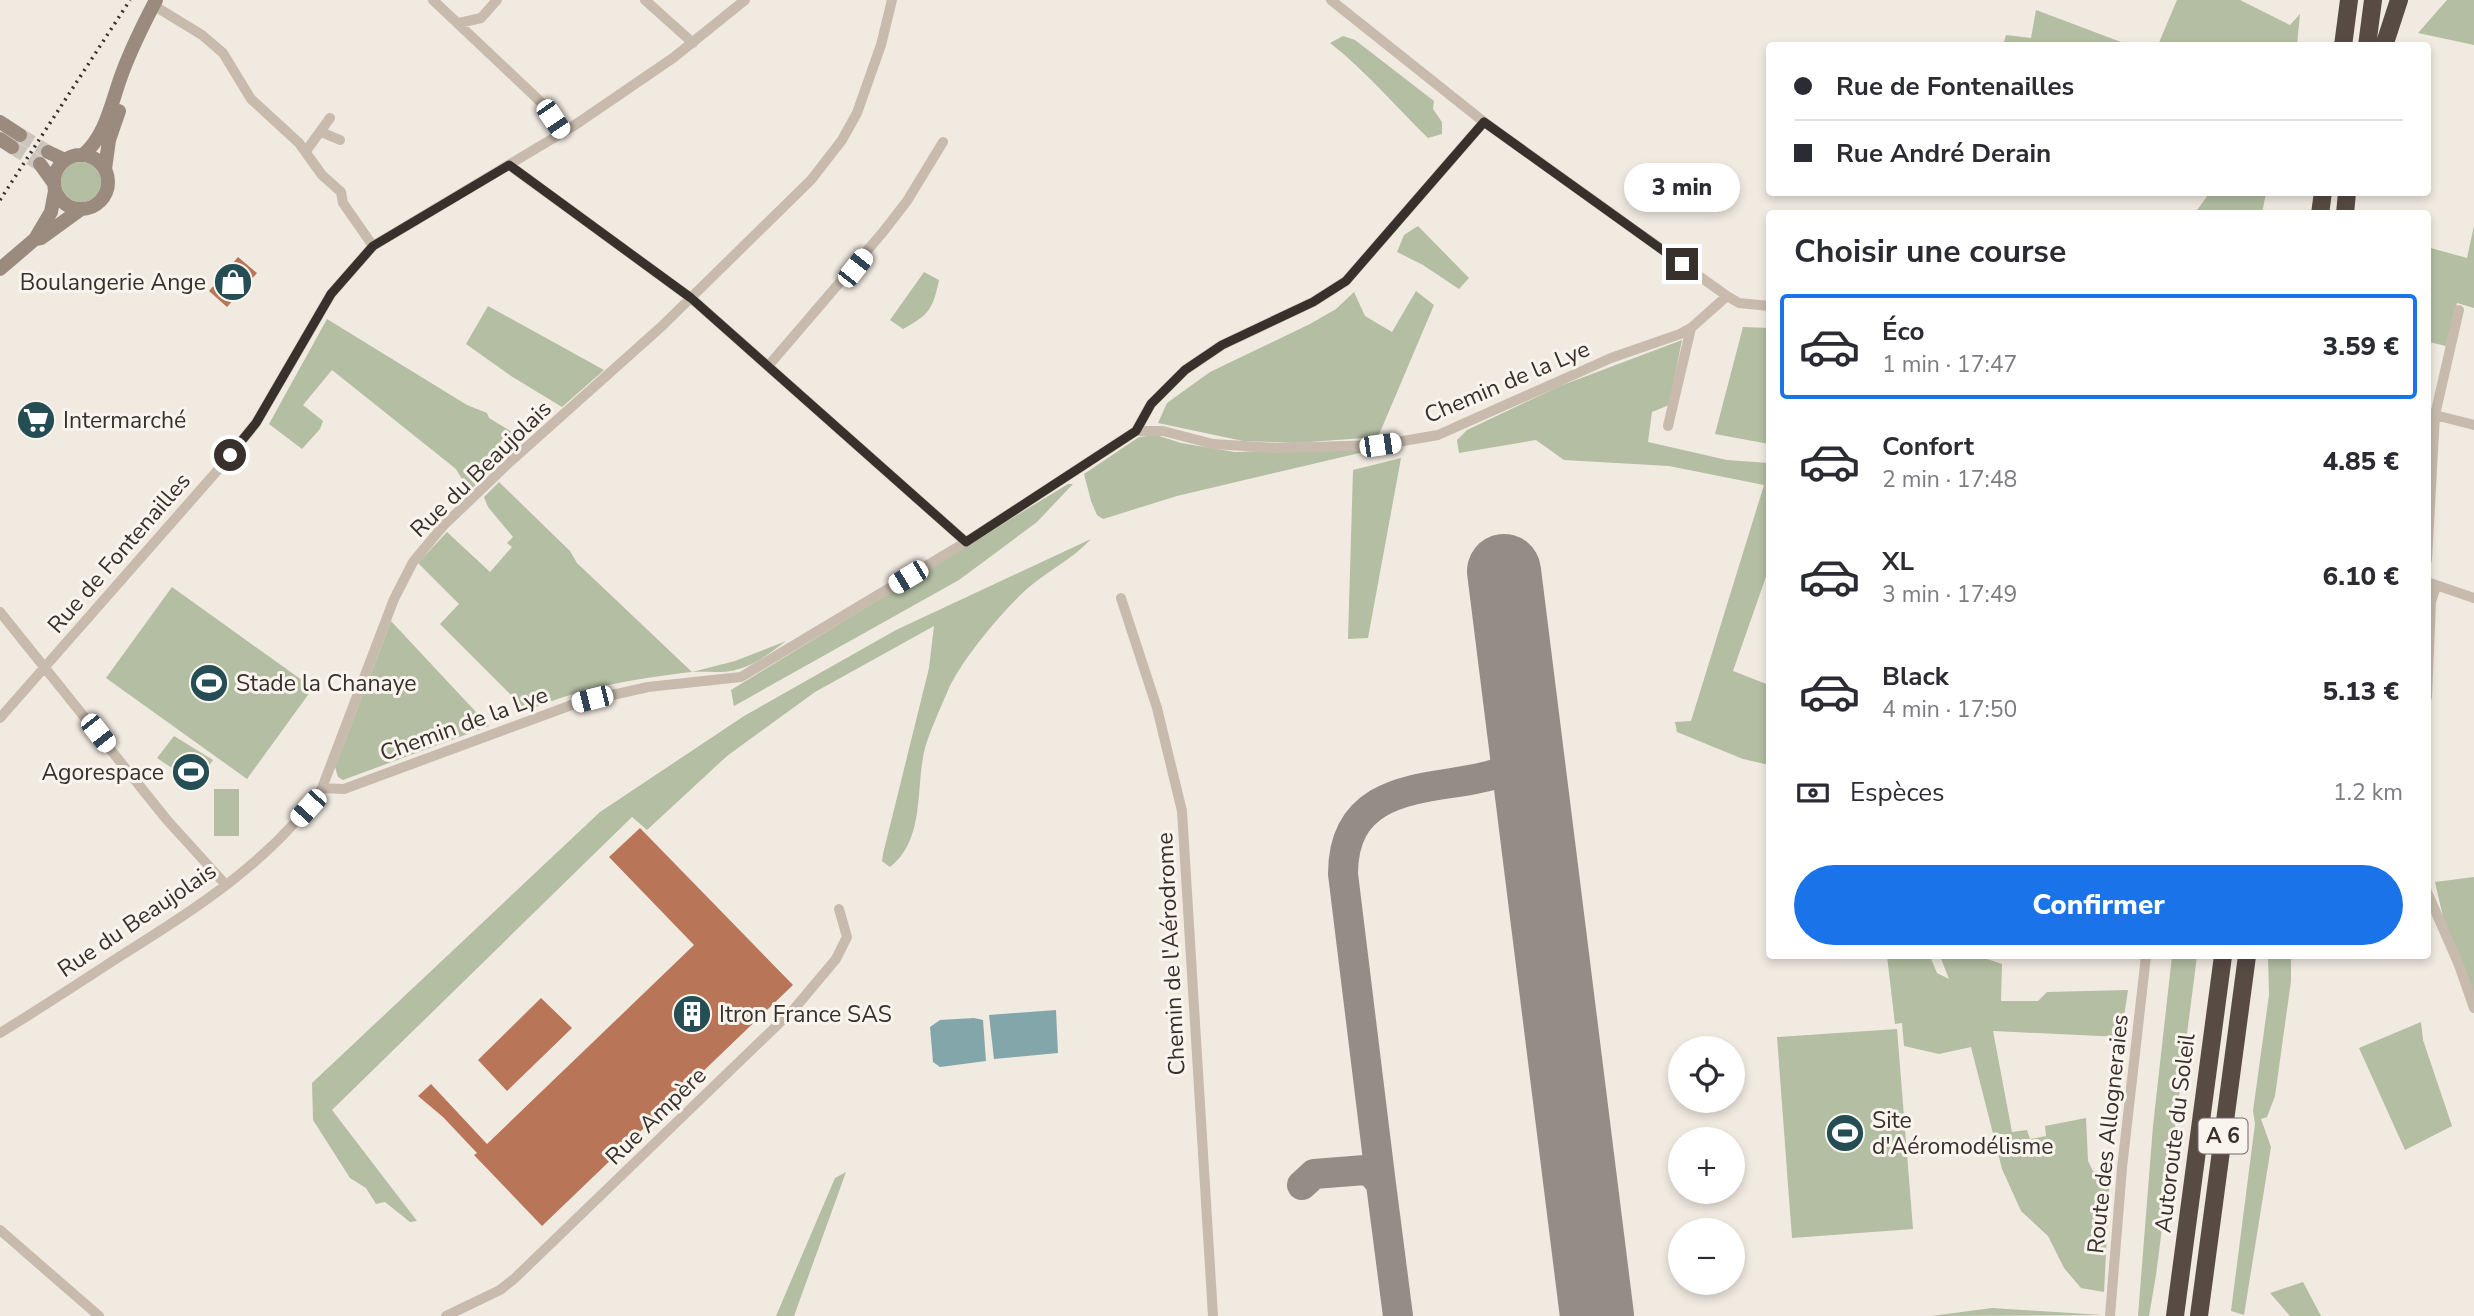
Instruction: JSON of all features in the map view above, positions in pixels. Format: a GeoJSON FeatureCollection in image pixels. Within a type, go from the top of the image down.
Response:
{"type":"FeatureCollection","features":[{"type":"Feature","properties":{"kind":"highway"},"geometry":{"type":"LineString","coordinates":[[2367,42],[2372,0]]}},
{"type":"Feature","properties":{"kind":"highway"},"geometry":{"type":"LineString","coordinates":[[2385,42],[2399,0]]}},
{"type":"Feature","properties":{"kind":"highway"},"geometry":{"type":"LineString","coordinates":[[2343,42],[2348,1]]}},
{"type":"Feature","properties":{"kind":"highway","name":"Autoroute du Soleil"},"geometry":{"type":"LineString","coordinates":[[2175,1316],[2223,959]]}},
{"type":"Feature","properties":{"kind":"highway","name":"Autoroute du Soleil"},"geometry":{"type":"LineString","coordinates":[[2199,1316],[2247,959]]}},
{"type":"Feature","properties":{"kind":"main road"},"geometry":{"type":"LineString","coordinates":[[81,209],[65,203],[54,187],[44,158],[65,160],[83,155],[90,149],[102,129],[154,2]]}},
{"type":"Feature","properties":{"kind":"main road"},"geometry":{"type":"LineString","coordinates":[[35,239],[41,238],[81,209],[92,206],[103,197],[108,182],[105,169],[109,140],[139,35]]}},
{"type":"Feature","properties":{"kind":"main road"},"geometry":{"type":"LineString","coordinates":[[0,122],[11,140]]}},
{"type":"Feature","properties":{"kind":"main road"},"geometry":{"type":"LineString","coordinates":[[83,155],[94,159],[105,169]]}},
{"type":"Feature","properties":{"kind":"main road"},"geometry":{"type":"LineString","coordinates":[[0,270],[35,239],[51,212],[54,173],[65,160]]}},
{"type":"Feature","properties":{"kind":"street"},"geometry":{"type":"LineString","coordinates":[[433,0],[545,106],[562,132]]}},
{"type":"Feature","properties":{"kind":"street"},"geometry":{"type":"LineString","coordinates":[[459,23],[481,18],[496,0]]}},
{"type":"Feature","properties":{"kind":"street"},"geometry":{"type":"LineString","coordinates":[[645,0],[692,43]]}},
{"type":"Feature","properties":{"kind":"street","name":"Rue de Fontenailles"},"geometry":{"type":"LineString","coordinates":[[0,718],[256,423],[331,294],[373,246],[509,165],[638,82],[745,0]]}},
{"type":"Feature","properties":{"kind":"street","name":"Rue du Beaujolais"},"geometry":{"type":"LineString","coordinates":[[0,1033],[154,936],[226,885],[291,827],[322,788],[394,599],[413,562],[443,526],[691,298],[811,180],[842,140],[857,113],[881,45],[892,0]]}},
{"type":"Feature","properties":{"kind":"street"},"geometry":{"type":"LineString","coordinates":[[1331,0],[1484,122],[1727,296],[1740,303],[1766,306]]}},
{"type":"Feature","properties":{"kind":"street"},"geometry":{"type":"LineString","coordinates":[[154,2],[223,53],[251,99],[306,151],[321,175],[341,192],[343,203],[373,246]]}},
{"type":"Feature","properties":{"kind":"street"},"geometry":{"type":"LineString","coordinates":[[306,151],[330,118]]}},
{"type":"Feature","properties":{"kind":"street"},"geometry":{"type":"LineString","coordinates":[[1136,431],[1151,404],[1185,370],[1222,345],[1313,302],[1346,281],[1484,122]]}},
{"type":"Feature","properties":{"kind":"street"},"geometry":{"type":"LineString","coordinates":[[321,132],[340,139]]}},
{"type":"Feature","properties":{"kind":"street"},"geometry":{"type":"LineString","coordinates":[[769,365],[876,241],[907,201],[943,142]]}},
{"type":"Feature","properties":{"kind":"street"},"geometry":{"type":"LineString","coordinates":[[509,165],[691,298],[966,542]]}},
{"type":"Feature","properties":{"kind":"street","name":"Chemin de la Lye"},"geometry":{"type":"LineString","coordinates":[[322,788],[344,789],[577,703],[648,687],[740,677],[966,542],[1136,431],[1163,431],[1213,444],[1276,448],[1380,445],[1417,440],[1463,426],[1611,358],[1691,328],[1727,296]]}},
{"type":"Feature","properties":{"kind":"street"},"geometry":{"type":"LineString","coordinates":[[2459,310],[2431,414],[2474,425]]}},
{"type":"Feature","properties":{"kind":"street"},"geometry":{"type":"LineString","coordinates":[[1668,426],[1691,328]]}},
{"type":"Feature","properties":{"kind":"street"},"geometry":{"type":"LineString","coordinates":[[2432,584],[2474,598]]}},
{"type":"Feature","properties":{"kind":"street","name":"Chemin de l'Aérodrome"},"geometry":{"type":"LineString","coordinates":[[1121,598],[1157,708],[1182,811],[1213,1316]]}},
{"type":"Feature","properties":{"kind":"street"},"geometry":{"type":"LineString","coordinates":[[0,612],[167,820],[226,885]]}},
{"type":"Feature","properties":{"kind":"street"},"geometry":{"type":"LineString","coordinates":[[2431,901],[2459,965],[2474,1008]]}},
{"type":"Feature","properties":{"kind":"street","name":"Rue Ampère"},"geometry":{"type":"LineString","coordinates":[[446,1316],[500,1290],[514,1279],[794,1009],[836,959],[847,937],[839,909]]}},
{"type":"Feature","properties":{"kind":"street","name":"Route des Allogneraies"},"geometry":{"type":"LineString","coordinates":[[2110,1316],[2125,1142],[2146,959]]}},
{"type":"Feature","properties":{"kind":"street"},"geometry":{"type":"LineString","coordinates":[[0,1230],[99,1316]]}},
{"type":"Feature","properties":{"kind":"green space"},"geometry":{"type":"Polygon","coordinates":[[[2177,0],[2240,0],[2290,25],[2300,14],[2297,42],[2159,42],[2177,0]]]}},
{"type":"Feature","properties":{"kind":"green space"},"geometry":{"type":"Polygon","coordinates":[[[2447,0],[2474,0],[2474,45],[2418,33],[2447,0]]]}},
{"type":"Feature","properties":{"kind":"green space"},"geometry":{"type":"Polygon","coordinates":[[[2036,10],[2121,42],[2004,42],[2006,35],[2031,38],[2036,10]]]}},
{"type":"Feature","properties":{"kind":"green space"},"geometry":{"type":"Polygon","coordinates":[[[1343,36],[1355,40],[1434,101],[1433,109],[1442,122],[1442,134],[1428,138],[1330,43],[1343,36]]]}},
{"type":"Feature","properties":{"kind":"green space"},"geometry":{"type":"Polygon","coordinates":[[[81,162],[95,168],[101,182],[95,196],[81,202],[67,196],[61,182],[67,168],[81,162]]]}},
{"type":"Feature","properties":{"kind":"green space"},"geometry":{"type":"Polygon","coordinates":[[[2207,196],[2265,196],[2263,210],[2197,210],[2207,196]]]}},
{"type":"Feature","properties":{"kind":"green space"},"geometry":{"type":"Polygon","coordinates":[[[1418,226],[1469,278],[1459,289],[1423,265],[1397,252],[1404,235],[1418,226]]]}},
{"type":"Feature","properties":{"kind":"green space"},"geometry":{"type":"Polygon","coordinates":[[[2474,226],[2474,308],[2457,303],[2446,346],[2431,342],[2431,248],[2467,258],[2474,226]]]}},
{"type":"Feature","properties":{"kind":"green space"},"geometry":{"type":"Polygon","coordinates":[[[924,272],[939,280],[932,305],[919,320],[903,329],[890,320],[924,272]]]}},
{"type":"Feature","properties":{"kind":"green space"},"geometry":{"type":"Polygon","coordinates":[[[1416,291],[1434,305],[1378,437],[1295,443],[1243,441],[1158,423],[1167,403],[1210,372],[1310,324],[1336,309],[1354,292],[1365,316],[1392,332],[1416,291]]]}},
{"type":"Feature","properties":{"kind":"green space"},"geometry":{"type":"Polygon","coordinates":[[[488,306],[604,370],[562,407],[466,344],[488,306]]]}},
{"type":"Feature","properties":{"kind":"green space"},"geometry":{"type":"Polygon","coordinates":[[[327,319],[467,405],[487,413],[489,418],[525,440],[469,491],[456,469],[332,370],[303,405],[323,421],[320,429],[302,449],[269,424],[327,319]]]}},
{"type":"Feature","properties":{"kind":"green space"},"geometry":{"type":"Polygon","coordinates":[[[1743,327],[1766,328],[1766,443],[1715,434],[1743,327]]]}},
{"type":"Feature","properties":{"kind":"green space"},"geometry":{"type":"Polygon","coordinates":[[[1682,340],[1669,405],[1652,412],[1648,442],[1727,460],[1766,463],[1766,577],[1733,671],[1766,684],[1766,764],[1743,759],[1677,732],[1675,722],[1691,721],[1764,485],[1669,466],[1564,460],[1536,440],[1459,453],[1457,440],[1467,430],[1560,386],[1682,340]]]}},
{"type":"Feature","properties":{"kind":"green space"},"geometry":{"type":"Polygon","coordinates":[[[1156,435],[1181,443],[1235,452],[1323,449],[1368,451],[1177,496],[1103,519],[1097,515],[1084,474],[1139,437],[1156,435]]]}},
{"type":"Feature","properties":{"kind":"green space"},"geometry":{"type":"Polygon","coordinates":[[[1401,458],[1368,638],[1348,639],[1353,470],[1401,458]]]}},
{"type":"Feature","properties":{"kind":"green space"},"geometry":{"type":"Polygon","coordinates":[[[499,482],[570,551],[577,563],[692,672],[607,686],[566,696],[527,711],[440,624],[459,604],[418,563],[447,532],[490,572],[512,547],[507,543],[513,537],[488,507],[484,497],[499,482]]]}},
{"type":"Feature","properties":{"kind":"green space"},"geometry":{"type":"Polygon","coordinates":[[[1068,484],[1073,484],[1037,522],[959,580],[734,706],[731,690],[1068,484]]]}},
{"type":"Feature","properties":{"kind":"green space"},"geometry":{"type":"Polygon","coordinates":[[[1091,539],[1077,553],[1018,597],[984,635],[955,676],[925,748],[917,811],[909,842],[890,867],[882,861],[883,854],[929,668],[934,626],[815,692],[727,756],[647,830],[632,817],[332,1110],[417,1221],[410,1222],[385,1202],[376,1204],[366,1188],[350,1178],[313,1120],[312,1083],[600,812],[744,716],[896,630],[1091,539]]]}},
{"type":"Feature","properties":{"kind":"green space","name":"Stade la Chanaye"},"geometry":{"type":"Polygon","coordinates":[[[172,587],[313,688],[247,779],[106,678],[172,587]]]}},
{"type":"Feature","properties":{"kind":"green space"},"geometry":{"type":"Polygon","coordinates":[[[391,621],[489,726],[343,780],[338,777],[335,767],[391,621]]]}},
{"type":"Feature","properties":{"kind":"green space"},"geometry":{"type":"Polygon","coordinates":[[[786,641],[758,661],[734,671],[692,672],[735,661],[786,641]]]}},
{"type":"Feature","properties":{"kind":"green space","name":"Agorespace"},"geometry":{"type":"Polygon","coordinates":[[[174,736],[213,760],[196,784],[157,758],[174,736]]]}},
{"type":"Feature","properties":{"kind":"green space"},"geometry":{"type":"Polygon","coordinates":[[[214,789],[239,789],[239,836],[214,836],[214,789]]]}},
{"type":"Feature","properties":{"kind":"green space"},"geometry":{"type":"Polygon","coordinates":[[[2474,877],[2474,994],[2443,917],[2435,882],[2474,877]]]}},
{"type":"Feature","properties":{"kind":"green space"},"geometry":{"type":"Polygon","coordinates":[[[1887,959],[1931,959],[1937,973],[1949,979],[1941,959],[1987,959],[2002,964],[2001,1001],[2038,1001],[2047,992],[2128,990],[2121,1037],[1993,1031],[2012,1132],[2027,1130],[2030,1139],[2046,1136],[2045,1126],[2086,1118],[2088,1161],[2093,1171],[2110,1175],[2104,1292],[2081,1288],[2064,1268],[2048,1236],[2021,1211],[2002,1169],[1971,1047],[1939,1054],[1904,1046],[1902,1023],[1895,1024],[1887,959]]]}},
{"type":"Feature","properties":{"kind":"green space"},"geometry":{"type":"Polygon","coordinates":[[[2172,959],[2197,959],[2156,1275],[2149,1316],[2138,1316],[2153,1126],[2172,959]]]}},
{"type":"Feature","properties":{"kind":"green space"},"geometry":{"type":"Polygon","coordinates":[[[2268,959],[2291,959],[2291,981],[2275,1096],[2267,1117],[2261,1119],[2271,1147],[2244,1315],[2231,1311],[2269,995],[2268,959]]]}},
{"type":"Feature","properties":{"kind":"green space"},"geometry":{"type":"Polygon","coordinates":[[[2421,1022],[2423,1040],[2452,1126],[2405,1150],[2359,1048],[2421,1022]]]}},
{"type":"Feature","properties":{"kind":"green space","name":"Site d'Aéromodélisme"},"geometry":{"type":"Polygon","coordinates":[[[1897,1029],[1913,1229],[1792,1238],[1777,1037],[1897,1029]]]}},
{"type":"Feature","properties":{"kind":"green space"},"geometry":{"type":"Polygon","coordinates":[[[846,1172],[794,1316],[776,1316],[835,1178],[846,1172]]]}},
{"type":"Feature","properties":{"kind":"green space"},"geometry":{"type":"Polygon","coordinates":[[[2303,1282],[2321,1316],[2290,1316],[2270,1293],[2303,1282]]]}},
{"type":"Feature","properties":{"kind":"green space"},"geometry":{"type":"Polygon","coordinates":[[[1992,1308],[2102,1315],[1931,1316],[1992,1308]]]}},
{"type":"Feature","properties":{"kind":"water"},"geometry":{"type":"Polygon","coordinates":[[[1056,1010],[1058,1053],[994,1059],[989,1015],[1056,1010]]]}},
{"type":"Feature","properties":{"kind":"water"},"geometry":{"type":"Polygon","coordinates":[[[940,1020],[983,1020],[986,1061],[940,1067],[933,1062],[930,1027],[940,1020]]]}},
{"type":"Feature","properties":{"kind":"building","name":"Boulangerie Ange"},"geometry":{"type":"Polygon","coordinates":[[[238,257],[257,273],[227,307],[209,291],[238,257]]]}},
{"type":"Feature","properties":{"kind":"building","name":"Itron France SAS"},"geometry":{"type":"Polygon","coordinates":[[[640,828],[793,985],[542,1226],[474,1155],[477,1153],[443,1117],[418,1096],[431,1084],[487,1144],[694,945],[609,857],[640,828]]]}},
{"type":"Feature","properties":{"kind":"building"},"geometry":{"type":"Polygon","coordinates":[[[541,998],[572,1028],[507,1091],[478,1060],[541,998]]]}},
{"type":"Feature","properties":{"kind":"taxiway"},"geometry":{"type":"LineString","coordinates":[[1381,1184],[1343,874],[1350,835],[1369,810],[1396,795],[1490,776],[1513,765],[1527,747]]}},
{"type":"Feature","properties":{"kind":"taxiway"},"geometry":{"type":"LineString","coordinates":[[1497,773],[1516,776],[1532,792]]}},
{"type":"Feature","properties":{"kind":"taxiway"},"geometry":{"type":"LineString","coordinates":[[1302,1185],[1314,1174],[1365,1170],[1373,1174],[1381,1184],[1398,1316]]}},
{"type":"Feature","properties":{"kind":"runway"},"geometry":{"type":"LineString","coordinates":[[1504,571],[1597,1316]]}},
{"type":"Feature","properties":{"kind":"tunnel"},"geometry":{"type":"LineString","coordinates":[[20,135],[48,152]]}},
{"type":"Feature","properties":{"kind":"tunnel"},"geometry":{"type":"LineString","coordinates":[[12,147],[40,164]]}},
{"type":"Feature","properties":{"kind":"railway"},"geometry":{"type":"LineString","coordinates":[[0,200],[130,0]]}},
{"type":"Feature","properties":{"kind":"place","name":"Boulangerie Ange"},"geometry":{"type":"Point","coordinates":[233,282]}},
{"type":"Feature","properties":{"kind":"place","name":"Intermarché"},"geometry":{"type":"Point","coordinates":[36,420]}},
{"type":"Feature","properties":{"kind":"place","name":"Stade la Chanaye"},"geometry":{"type":"Point","coordinates":[209,683]}},
{"type":"Feature","properties":{"kind":"place","name":"Agorespace"},"geometry":{"type":"Point","coordinates":[191,772]}},
{"type":"Feature","properties":{"kind":"place","name":"Itron France SAS"},"geometry":{"type":"Point","coordinates":[692,1014]}},
{"type":"Feature","properties":{"kind":"place","name":"Site d'Aéromodélisme"},"geometry":{"type":"Point","coordinates":[1845,1133]}},
{"type":"Feature","properties":{"kind":"route"},"geometry":{"type":"LineString","coordinates":[[230,455],[256,423],[331,294],[373,246],[509,165],[691,298],[912,491],[966,542],[1136,431],[1143,414],[1151,404],[1185,370],[1222,345],[1313,302],[1346,281],[1484,122],[1682,264]]}}]}
